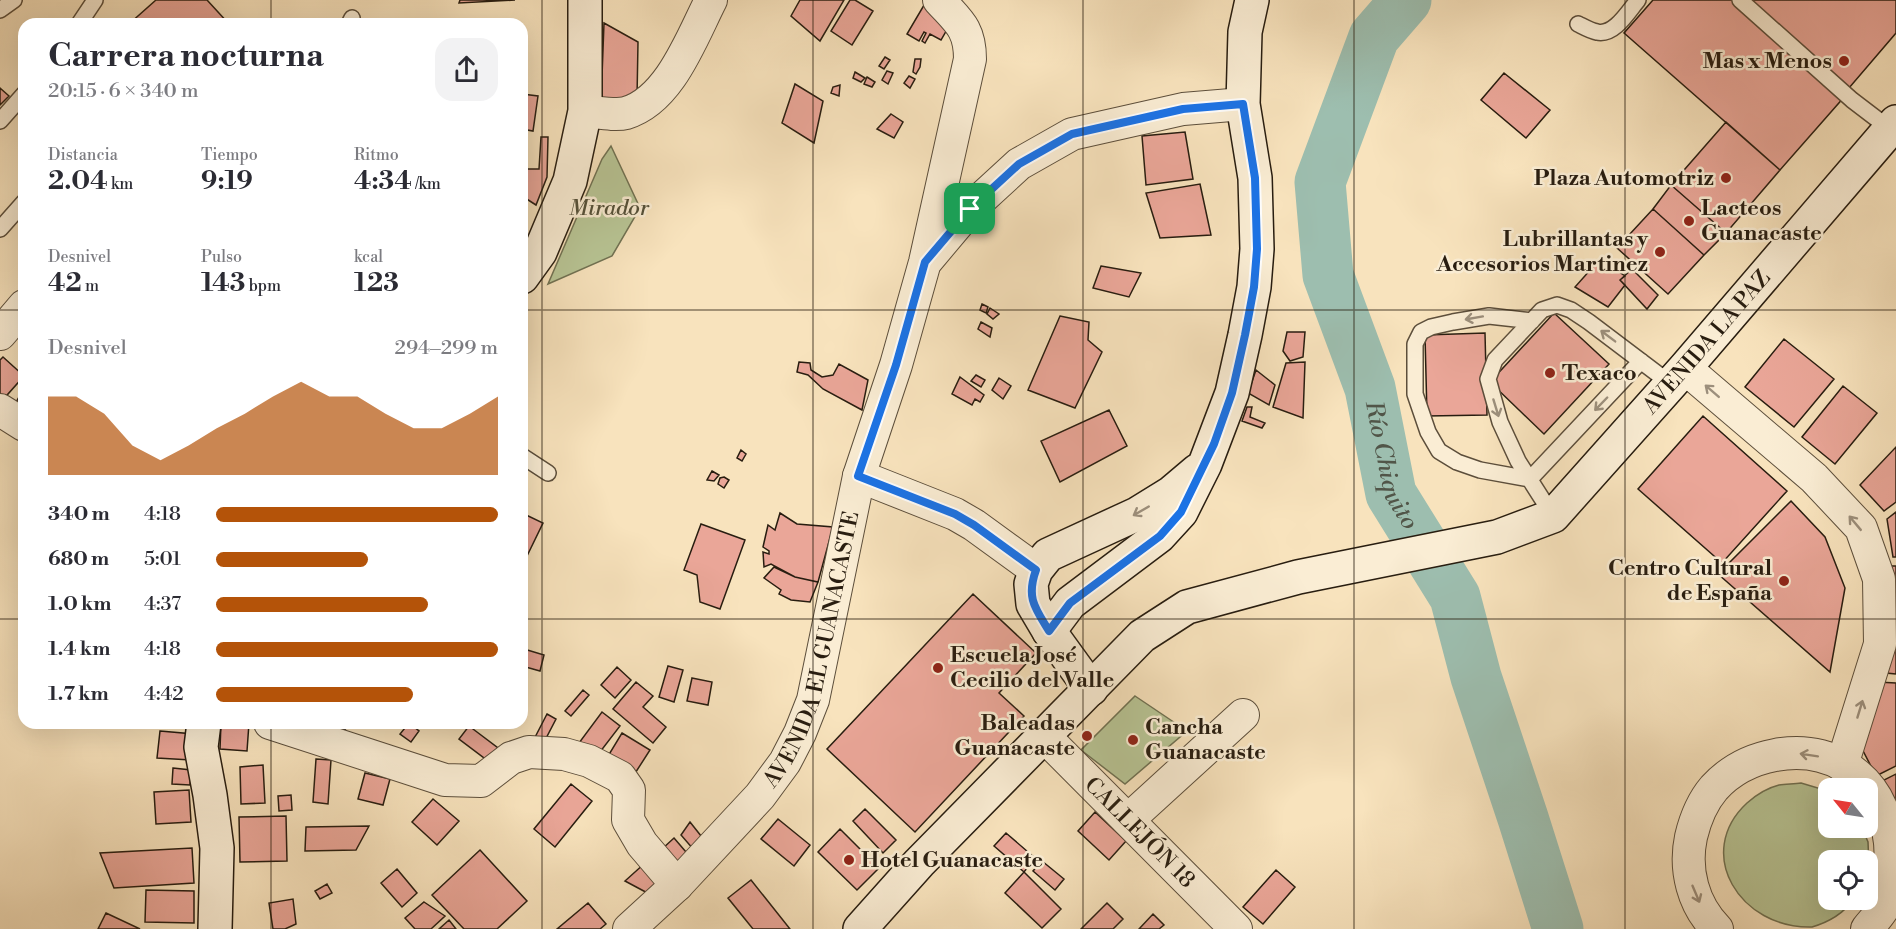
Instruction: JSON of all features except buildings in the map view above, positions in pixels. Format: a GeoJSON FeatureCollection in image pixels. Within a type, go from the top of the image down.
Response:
{"type":"FeatureCollection","features":[{"type":"Feature","properties":{"kind":"street"},"geometry":{"type":"LineString","coordinates":[[528,269],[540,252],[570,181],[585,111],[585,0]]}},
{"type":"Feature","properties":{"kind":"street"},"geometry":{"type":"LineString","coordinates":[[585,111],[625,113],[650,100],[673,74],[711,0]]}},
{"type":"Feature","properties":{"kind":"street"},"geometry":{"type":"LineString","coordinates":[[925,262],[970,59],[970,41],[963,27],[939,0]]}},
{"type":"Feature","properties":{"kind":"street"},"geometry":{"type":"LineString","coordinates":[[1049,631],[1070,603],[1160,536],[1181,512],[1205,464],[1232,393],[1254,287],[1257,249],[1255,178],[1243,104],[1245,32],[1252,0]]}},
{"type":"Feature","properties":{"kind":"street","name":"AVENIDA EL GUANACASTE"},"geometry":{"type":"LineString","coordinates":[[629,929],[677,885],[760,796],[785,762],[800,733],[813,700],[858,476],[896,365],[925,262],[970,209],[1019,164],[1072,134],[1183,109],[1243,104]]}},
{"type":"Feature","properties":{"kind":"street","name":"AVENIDA LA PAZ"},"geometry":{"type":"LineString","coordinates":[[860,929],[919,863],[1142,636],[1186,607],[1242,590],[1298,577],[1497,537],[1553,516],[1678,376],[1893,125]]}},
{"type":"Feature","properties":{"kind":"street"},"geometry":{"type":"LineString","coordinates":[[0,334],[18,313]]}},
{"type":"Feature","properties":{"kind":"street"},"geometry":{"type":"LineString","coordinates":[[1678,376],[1814,478],[1861,528],[1879,579],[1880,644],[1842,765]]}},
{"type":"Feature","properties":{"kind":"street"},"geometry":{"type":"LineString","coordinates":[[0,410],[18,422]]}},
{"type":"Feature","properties":{"kind":"street"},"geometry":{"type":"LineString","coordinates":[[1091,689],[1049,631],[1033,604],[1031,584],[1036,570],[1048,555],[1137,514],[1171,493],[1205,464]]}},
{"type":"Feature","properties":{"kind":"street"},"geometry":{"type":"LineString","coordinates":[[858,476],[955,514],[1036,570]]}},
{"type":"Feature","properties":{"kind":"street"},"geometry":{"type":"LineString","coordinates":[[1128,820],[1243,716]]}},
{"type":"Feature","properties":{"kind":"street"},"geometry":{"type":"LineString","coordinates":[[203,729],[201,747],[217,848],[215,929]]}},
{"type":"Feature","properties":{"kind":"street"},"geometry":{"type":"LineString","coordinates":[[288,729],[445,780],[482,781],[511,758],[529,752],[564,754],[589,761],[620,777],[629,790],[628,820],[642,844],[677,885]]}},
{"type":"Feature","properties":{"kind":"street","name":"CALLEJÓN 18"},"geometry":{"type":"LineString","coordinates":[[1044,736],[1236,929]]}},
{"type":"Feature","properties":{"kind":"street"},"geometry":{"type":"LineString","coordinates":[[1717,929],[1708,920],[1692,889],[1688,854],[1695,819],[1713,789],[1741,766],[1773,754],[1809,754],[1842,765],[1867,784],[1886,810],[1896,840],[1896,872],[1885,906],[1867,929]]}},
{"type":"Feature","properties":{"kind":"lane"},"geometry":{"type":"LineString","coordinates":[[0,10],[14,0]]}},
{"type":"Feature","properties":{"kind":"lane"},"geometry":{"type":"LineString","coordinates":[[84,18],[95,0]]}},
{"type":"Feature","properties":{"kind":"lane"},"geometry":{"type":"LineString","coordinates":[[1578,24],[1597,32],[1606,32],[1618,23],[1638,0]]}},
{"type":"Feature","properties":{"kind":"lane"},"geometry":{"type":"LineString","coordinates":[[1740,0],[1852,100],[1893,125]]}},
{"type":"Feature","properties":{"kind":"lane"},"geometry":{"type":"LineString","coordinates":[[0,121],[18,101]]}},
{"type":"Feature","properties":{"kind":"lane"},"geometry":{"type":"LineString","coordinates":[[0,229],[18,209]]}},
{"type":"Feature","properties":{"kind":"lane"},"geometry":{"type":"LineString","coordinates":[[1553,516],[1518,461],[1500,422],[1488,379],[1495,360],[1542,310],[1557,305],[1590,322],[1641,361],[1678,376]]}},
{"type":"Feature","properties":{"kind":"lane"},"geometry":{"type":"LineString","coordinates":[[1530,478],[1480,470],[1456,462],[1439,451],[1428,432],[1415,394],[1415,344],[1421,332],[1453,322],[1489,316],[1532,321]]}},
{"type":"Feature","properties":{"kind":"lane"},"geometry":{"type":"LineString","coordinates":[[1530,478],[1641,361]]}},
{"type":"Feature","properties":{"kind":"lane"},"geometry":{"type":"LineString","coordinates":[[528,460],[548,472]]}},
{"type":"Feature","properties":{"kind":"green space","name":"Mirador"},"geometry":{"type":"Polygon","coordinates":[[[611,146],[640,208],[612,256],[548,284],[602,159],[611,146]]]}},
{"type":"Feature","properties":{"kind":"green space","name":"Cancha Guanacaste"},"geometry":{"type":"Polygon","coordinates":[[[1135,696],[1187,731],[1125,784],[1081,750],[1135,696]]]}},
{"type":"Feature","properties":{"kind":"green space"},"geometry":{"type":"Polygon","coordinates":[[[1801,783],[1818,788],[1818,838],[1866,838],[1868,842],[1868,850],[1818,850],[1818,910],[1844,910],[1824,923],[1812,927],[1786,924],[1764,916],[1746,902],[1732,884],[1725,865],[1724,844],[1731,823],[1754,797],[1779,785],[1801,783]]]}},
{"type":"Feature","properties":{"kind":"waterway","name":"Río Chiquito"},"geometry":{"type":"LineString","coordinates":[[1406,0],[1374,37],[1320,182],[1328,275],[1370,388],[1391,494],[1455,597],[1476,677],[1558,929]]}},
{"type":"Feature","properties":{"kind":"place","name":"Mas x Menos"},"geometry":{"type":"Point","coordinates":[1844,61]}},
{"type":"Feature","properties":{"kind":"place","name":"Plaza Automotriz"},"geometry":{"type":"Point","coordinates":[1726,178]}},
{"type":"Feature","properties":{"kind":"place","name":"Lacteos Guanacaste"},"geometry":{"type":"Point","coordinates":[1689,221]}},
{"type":"Feature","properties":{"kind":"place","name":"Lubrillantas y Accesorios Martinez"},"geometry":{"type":"Point","coordinates":[1660,252]}},
{"type":"Feature","properties":{"kind":"place","name":"Texaco"},"geometry":{"type":"Point","coordinates":[1550,373]}},
{"type":"Feature","properties":{"kind":"place","name":"Centro Cultural de España"},"geometry":{"type":"Point","coordinates":[1784,581]}},
{"type":"Feature","properties":{"kind":"place","name":"Escuela José Cecilio del Valle"},"geometry":{"type":"Point","coordinates":[938,668]}},
{"type":"Feature","properties":{"kind":"place","name":"Baleadas Guanacaste"},"geometry":{"type":"Point","coordinates":[1087,736]}},
{"type":"Feature","properties":{"kind":"place","name":"Cancha Guanacaste"},"geometry":{"type":"Point","coordinates":[1133,740]}},
{"type":"Feature","properties":{"kind":"place","name":"Hotel Guanacaste"},"geometry":{"type":"Point","coordinates":[849,860]}},
{"type":"Feature","properties":{"kind":"route"},"geometry":{"type":"LineString","coordinates":[[1243,104],[1255,178],[1257,249],[1254,287],[1232,393],[1214,444],[1181,512],[1160,536],[1070,603],[1049,631],[1033,604],[1031,584],[1036,570],[955,514],[858,476],[896,365],[925,262],[970,209],[1019,164],[1072,134],[1183,109],[1243,104]]}}]}
